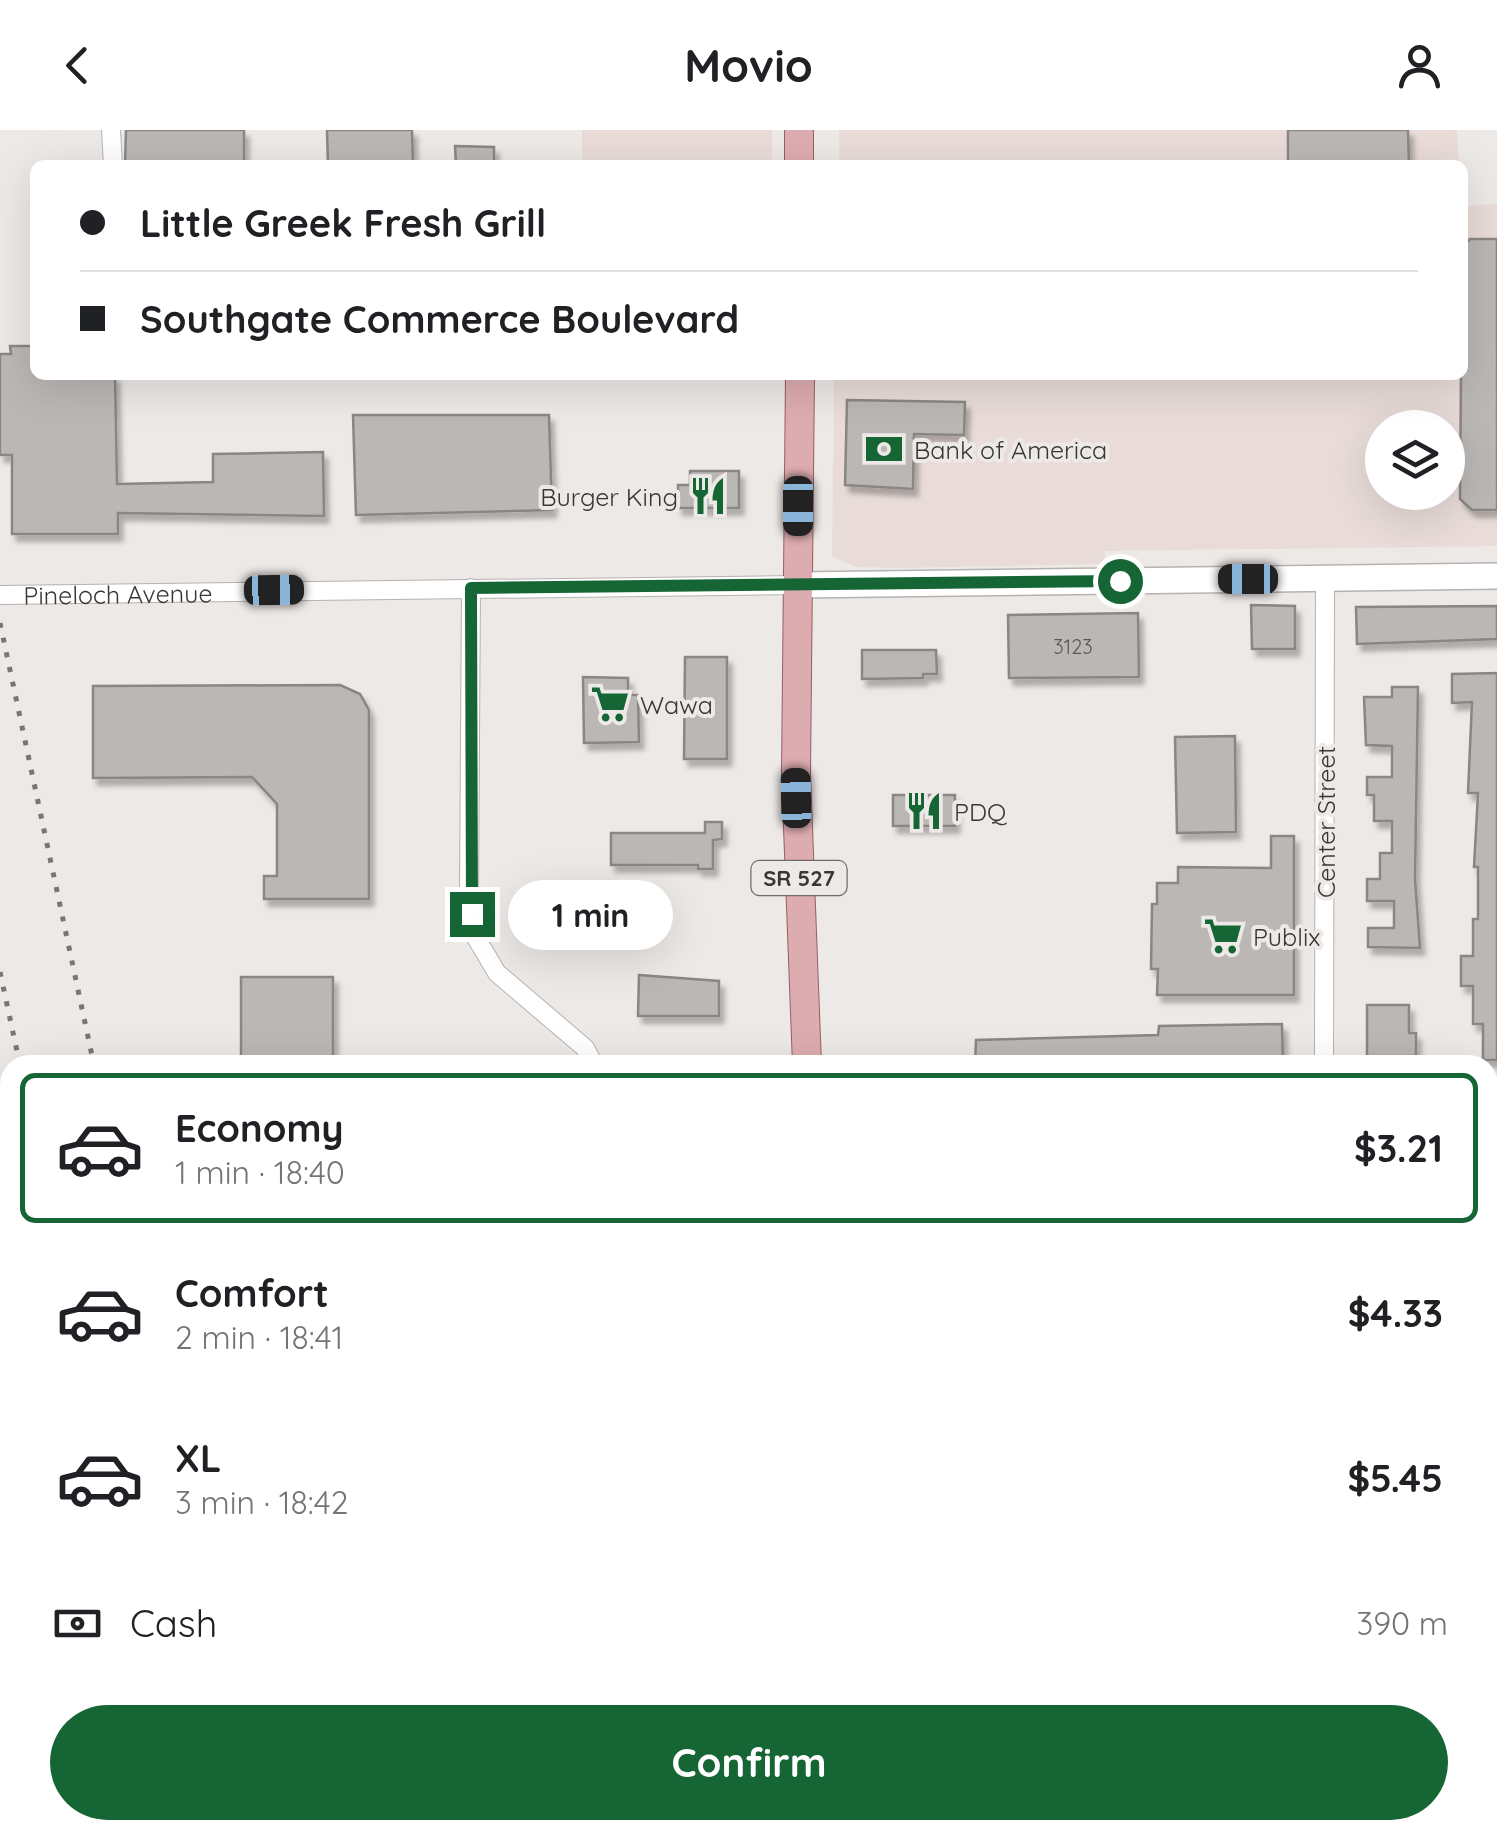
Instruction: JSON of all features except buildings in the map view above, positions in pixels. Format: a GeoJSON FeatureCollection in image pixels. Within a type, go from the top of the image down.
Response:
{"type":"FeatureCollection","features":[{"type":"Feature","properties":{"kind":"main road"},"geometry":{"type":"LineString","coordinates":[[799,130],[799,160]]}},
{"type":"Feature","properties":{"kind":"main road","name":"SR 527"},"geometry":{"type":"LineString","coordinates":[[800,380],[796,790],[807,1055]]}},
{"type":"Feature","properties":{"kind":"street"},"geometry":{"type":"LineString","coordinates":[[112,130],[113,160]]}},
{"type":"Feature","properties":{"kind":"street","name":"Pineloch Avenue"},"geometry":{"type":"LineString","coordinates":[[0,595],[1497,576]]}},
{"type":"Feature","properties":{"kind":"street","name":"Center Street"},"geometry":{"type":"LineString","coordinates":[[1324,1055],[1325,578]]}},
{"type":"Feature","properties":{"kind":"street"},"geometry":{"type":"LineString","coordinates":[[471,588],[469,893],[475,936],[497,972],[586,1048],[589,1055]]}},
{"type":"Feature","properties":{"kind":"shaded area"},"geometry":{"type":"Polygon","coordinates":[[[582,130],[772,130],[772,160],[582,160],[582,130]]]}},
{"type":"Feature","properties":{"kind":"shaded area"},"geometry":{"type":"Polygon","coordinates":[[[839,130],[1457,130],[1459,160],[839,160],[839,130]]]}},
{"type":"Feature","properties":{"kind":"shaded area"},"geometry":{"type":"Polygon","coordinates":[[[1497,204],[1497,546],[1105,551],[1105,564],[856,567],[832,557],[834,380],[1468,380],[1468,206],[1497,204]]]}},
{"type":"Feature","properties":{"kind":"railway"},"geometry":{"type":"LineString","coordinates":[[0,623],[92,1055]]}},
{"type":"Feature","properties":{"kind":"railway"},"geometry":{"type":"LineString","coordinates":[[0,972],[18,1055]]}},
{"type":"Feature","properties":{"kind":"place","name":"Bank of America"},"geometry":{"type":"Point","coordinates":[884,449]}},
{"type":"Feature","properties":{"kind":"place","name":"Burger King"},"geometry":{"type":"Point","coordinates":[708,496]}},
{"type":"Feature","properties":{"kind":"place","name":"Wawa"},"geometry":{"type":"Point","coordinates":[610,704]}},
{"type":"Feature","properties":{"kind":"place","name":"PDQ"},"geometry":{"type":"Point","coordinates":[924,811]}},
{"type":"Feature","properties":{"kind":"place","name":"Publix"},"geometry":{"type":"Point","coordinates":[1223,936]}},
{"type":"Feature","properties":{"kind":"route"},"geometry":{"type":"LineString","coordinates":[[472,914],[471,588],[1120,581]]}}]}
